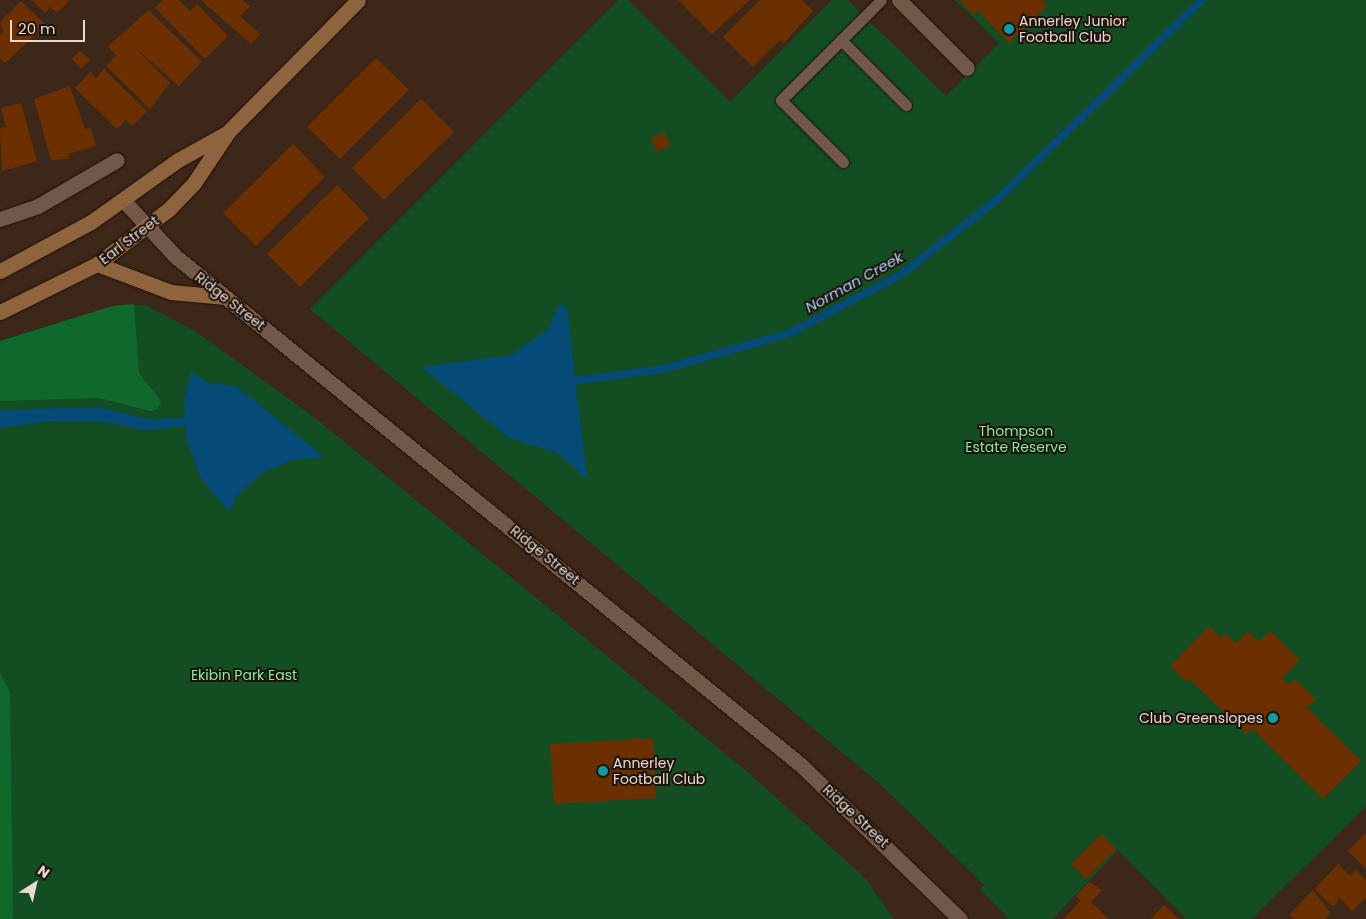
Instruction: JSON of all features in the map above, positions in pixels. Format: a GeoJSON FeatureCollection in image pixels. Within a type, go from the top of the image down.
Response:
{"type":"FeatureCollection","features":[{"type":"Feature","properties":{"kind":"main road","name":"Earl Street"},"geometry":{"type":"LineString","coordinates":[[0,312],[97,264],[147,228],[194,183],[228,132],[358,0]]}},
{"type":"Feature","properties":{"kind":"main road","name":"Earl Street"},"geometry":{"type":"LineString","coordinates":[[0,271],[124,200],[178,160],[228,132]]}},
{"type":"Feature","properties":{"kind":"main road"},"geometry":{"type":"LineString","coordinates":[[97,264],[171,292],[225,297]]}},
{"type":"Feature","properties":{"kind":"street"},"geometry":{"type":"LineString","coordinates":[[899,0],[967,68]]}},
{"type":"Feature","properties":{"kind":"street"},"geometry":{"type":"LineString","coordinates":[[0,219],[20,215],[72,189],[117,160]]}},
{"type":"Feature","properties":{"kind":"street","name":"Ridge Street"},"geometry":{"type":"LineString","coordinates":[[124,200],[147,228],[175,256],[802,766],[960,919]]}},
{"type":"Feature","properties":{"kind":"lane"},"geometry":{"type":"LineString","coordinates":[[843,162],[781,100],[881,0]]}},
{"type":"Feature","properties":{"kind":"lane"},"geometry":{"type":"LineString","coordinates":[[841,40],[906,105]]}},
{"type":"Feature","properties":{"kind":"green space","name":"Thompson Estate Reserve"},"geometry":{"type":"Polygon","coordinates":[[[618,0],[628,0],[730,102],[832,0],[848,0],[946,96],[999,43],[955,0],[1366,0],[1366,806],[1252,919],[1186,919],[1118,850],[1053,919],[1009,919],[980,890],[984,885],[880,784],[310,309],[618,0]]]}},
{"type":"Feature","properties":{"kind":"green space"},"geometry":{"type":"Polygon","coordinates":[[[134,304],[139,373],[161,401],[158,409],[150,411],[99,398],[0,401],[0,341],[113,306],[134,304]]]}},
{"type":"Feature","properties":{"kind":"green space","name":"Ekibin Park East"},"geometry":{"type":"Polygon","coordinates":[[[145,305],[195,331],[314,417],[545,605],[751,775],[865,878],[894,919],[0,919],[0,341],[113,306],[145,305]]]}},
{"type":"Feature","properties":{"kind":"green space"},"geometry":{"type":"Polygon","coordinates":[[[0,673],[10,692],[13,919],[0,919],[0,673]]]}},
{"type":"Feature","properties":{"kind":"water"},"geometry":{"type":"Polygon","coordinates":[[[560,303],[567,309],[587,479],[558,453],[509,438],[421,367],[511,355],[547,330],[560,303]]]}},
{"type":"Feature","properties":{"kind":"water"},"geometry":{"type":"Polygon","coordinates":[[[191,372],[208,383],[236,386],[324,457],[292,460],[260,474],[237,496],[229,512],[201,478],[186,438],[184,401],[191,372]]]}},
{"type":"Feature","properties":{"kind":"water"},"geometry":{"type":"Polygon","coordinates":[[[98,407],[153,420],[171,418],[172,428],[145,430],[103,422],[51,421],[0,428],[0,410],[98,407]]]}},
{"type":"Feature","properties":{"kind":"building"},"geometry":{"type":"Polygon","coordinates":[[[32,0],[70,0],[57,13],[50,7],[45,13],[32,0]]]}},
{"type":"Feature","properties":{"kind":"building"},"geometry":{"type":"Polygon","coordinates":[[[163,0],[179,0],[190,11],[197,4],[228,36],[205,59],[155,8],[163,0]]]}},
{"type":"Feature","properties":{"kind":"building"},"geometry":{"type":"Polygon","coordinates":[[[201,0],[243,0],[250,6],[240,16],[260,34],[251,44],[201,0]]]}},
{"type":"Feature","properties":{"kind":"building"},"geometry":{"type":"Polygon","coordinates":[[[678,0],[750,0],[712,34],[678,0]]]}},
{"type":"Feature","properties":{"kind":"building"},"geometry":{"type":"Polygon","coordinates":[[[760,0],[802,0],[813,11],[784,43],[780,40],[753,67],[723,37],[760,0]]]}},
{"type":"Feature","properties":{"kind":"building","name":"Annerley Junior Football Club"},"geometry":{"type":"Polygon","coordinates":[[[960,0],[1042,0],[1047,6],[1009,43],[978,11],[974,15],[960,0]]]}},
{"type":"Feature","properties":{"kind":"building"},"geometry":{"type":"Polygon","coordinates":[[[21,1],[46,25],[5,63],[0,58],[0,35],[3,31],[0,22],[21,1]]]}},
{"type":"Feature","properties":{"kind":"building"},"geometry":{"type":"Polygon","coordinates":[[[149,10],[202,62],[179,86],[134,47],[170,83],[150,109],[106,66],[116,56],[108,46],[149,10]]]}},
{"type":"Feature","properties":{"kind":"building"},"geometry":{"type":"Polygon","coordinates":[[[80,51],[90,60],[81,69],[72,59],[80,51]]]}},
{"type":"Feature","properties":{"kind":"building"},"geometry":{"type":"Polygon","coordinates":[[[376,58],[409,90],[340,159],[307,127],[376,58]]]}},
{"type":"Feature","properties":{"kind":"building"},"geometry":{"type":"Polygon","coordinates":[[[104,69],[147,111],[132,126],[126,120],[117,129],[75,88],[90,72],[96,78],[104,69]]]}},
{"type":"Feature","properties":{"kind":"building"},"geometry":{"type":"Polygon","coordinates":[[[70,86],[85,129],[91,128],[96,146],[68,154],[69,159],[51,160],[34,99],[70,86]]]}},
{"type":"Feature","properties":{"kind":"building"},"geometry":{"type":"Polygon","coordinates":[[[421,99],[454,132],[384,200],[352,168],[421,99]]]}},
{"type":"Feature","properties":{"kind":"building"},"geometry":{"type":"Polygon","coordinates":[[[21,103],[37,161],[2,171],[0,128],[6,127],[1,108],[21,103]]]}},
{"type":"Feature","properties":{"kind":"building"},"geometry":{"type":"Polygon","coordinates":[[[665,133],[670,146],[656,151],[651,137],[665,133]]]}},
{"type":"Feature","properties":{"kind":"building"},"geometry":{"type":"Polygon","coordinates":[[[293,144],[325,177],[256,246],[223,213],[293,144]]]}},
{"type":"Feature","properties":{"kind":"building"},"geometry":{"type":"Polygon","coordinates":[[[337,185],[369,218],[300,287],[267,254],[337,185]]]}},
{"type":"Feature","properties":{"kind":"building","name":"Club Greenslopes"},"geometry":{"type":"Polygon","coordinates":[[[1209,626],[1222,638],[1226,634],[1236,643],[1248,631],[1259,642],[1270,631],[1300,660],[1282,678],[1289,685],[1295,679],[1316,699],[1307,708],[1361,761],[1323,799],[1252,729],[1246,734],[1189,679],[1186,682],[1170,666],[1209,626]]]}},
{"type":"Feature","properties":{"kind":"building","name":"Annerley Football Club"},"geometry":{"type":"Polygon","coordinates":[[[653,738],[656,798],[554,804],[550,744],[653,738]]]}},
{"type":"Feature","properties":{"kind":"building"},"geometry":{"type":"Polygon","coordinates":[[[1366,833],[1366,869],[1348,851],[1366,833]]]}},
{"type":"Feature","properties":{"kind":"building"},"geometry":{"type":"Polygon","coordinates":[[[1101,834],[1116,849],[1086,879],[1071,864],[1101,834]]]}},
{"type":"Feature","properties":{"kind":"building"},"geometry":{"type":"Polygon","coordinates":[[[1338,864],[1350,876],[1356,870],[1366,880],[1366,898],[1352,911],[1339,897],[1335,906],[1331,905],[1315,889],[1338,864]]]}},
{"type":"Feature","properties":{"kind":"building"},"geometry":{"type":"Polygon","coordinates":[[[1089,882],[1102,890],[1091,902],[1109,919],[1063,919],[1081,901],[1076,896],[1089,882]]]}},
{"type":"Feature","properties":{"kind":"building"},"geometry":{"type":"Polygon","coordinates":[[[1313,890],[1331,913],[1325,919],[1294,919],[1289,915],[1313,890]]]}},
{"type":"Feature","properties":{"kind":"building"},"geometry":{"type":"Polygon","coordinates":[[[1164,905],[1179,919],[1151,919],[1164,905]]]}},
{"type":"Feature","properties":{"kind":"waterway","name":"Norman Creek"},"geometry":{"type":"LineString","coordinates":[[566,382],[664,369],[790,333],[902,274],[999,198],[1202,0]]}},
{"type":"Feature","properties":{"kind":"waterway","name":"Norman Creek"},"geometry":{"type":"LineString","coordinates":[[163,424],[194,421]]}},
{"type":"Feature","properties":{"kind":"place","name":"Annerley Junior Football Club"},"geometry":{"type":"Point","coordinates":[1009,29]}},
{"type":"Feature","properties":{"kind":"place","name":"Club Greenslopes"},"geometry":{"type":"Point","coordinates":[1273,718]}},
{"type":"Feature","properties":{"kind":"place","name":"Annerley Football Club"},"geometry":{"type":"Point","coordinates":[603,771]}}]}
